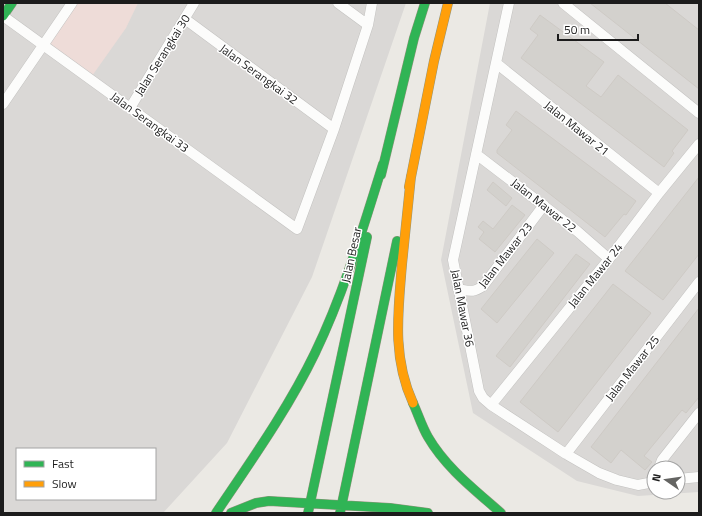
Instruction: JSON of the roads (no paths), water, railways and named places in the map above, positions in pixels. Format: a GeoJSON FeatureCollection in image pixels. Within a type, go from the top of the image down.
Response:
{"type":"FeatureCollection","features":[{"type":"Feature","properties":{"kind":"main road"},"geometry":{"type":"LineString","coordinates":[[3,16],[12,3]]}},
{"type":"Feature","properties":{"kind":"main road","name":"Jalan Besar"},"geometry":{"type":"LineString","coordinates":[[308,513],[383,164],[414,38],[425,3]]}},
{"type":"Feature","properties":{"kind":"main road"},"geometry":{"type":"LineString","coordinates":[[341,509],[434,61],[448,3]]}},
{"type":"Feature","properties":{"kind":"main road"},"geometry":{"type":"LineString","coordinates":[[216,513],[284,409],[315,353],[355,250],[383,164]]}},
{"type":"Feature","properties":{"kind":"main road"},"geometry":{"type":"LineString","coordinates":[[411,176],[397,318],[398,345],[405,379],[410,397],[432,443],[460,478],[501,513]]}},
{"type":"Feature","properties":{"kind":"main road"},"geometry":{"type":"LineString","coordinates":[[231,513],[256,503],[269,501],[310,503],[341,509],[390,508],[428,513]]}},
{"type":"Feature","properties":{"kind":"street"},"geometry":{"type":"LineString","coordinates":[[3,104],[72,3]]}},
{"type":"Feature","properties":{"kind":"street","name":"Jalan Serangkai 30"},"geometry":{"type":"LineString","coordinates":[[130,108],[194,3]]}},
{"type":"Feature","properties":{"kind":"street"},"geometry":{"type":"LineString","coordinates":[[338,3],[368,25]]}},
{"type":"Feature","properties":{"kind":"street"},"geometry":{"type":"LineString","coordinates":[[334,129],[368,25],[372,3]]}},
{"type":"Feature","properties":{"kind":"street","name":"Jalan Mawar 36"},"geometry":{"type":"LineString","coordinates":[[509,3],[453,260],[479,391],[483,398],[491,405],[566,454],[599,473],[616,480],[638,485],[646,483]]}},
{"type":"Feature","properties":{"kind":"street"},"geometry":{"type":"LineString","coordinates":[[563,3],[699,113]]}},
{"type":"Feature","properties":{"kind":"street","name":"Jalan Serangkai 33"},"geometry":{"type":"LineString","coordinates":[[3,16],[297,229],[334,129]]}},
{"type":"Feature","properties":{"kind":"street","name":"Jalan Serangkai 32"},"geometry":{"type":"LineString","coordinates":[[184,19],[334,129]]}},
{"type":"Feature","properties":{"kind":"street","name":"Jalan Mawar 21"},"geometry":{"type":"LineString","coordinates":[[496,63],[659,193]]}},
{"type":"Feature","properties":{"kind":"street","name":"Jalan Mawar 24"},"geometry":{"type":"LineString","coordinates":[[491,405],[609,259],[659,193],[699,144]]}},
{"type":"Feature","properties":{"kind":"street","name":"Jalan Mawar 22"},"geometry":{"type":"LineString","coordinates":[[476,154],[577,231],[609,259]]}},
{"type":"Feature","properties":{"kind":"street","name":"Jalan Mawar 23"},"geometry":{"type":"LineString","coordinates":[[458,289],[476,291],[483,286],[544,205]]}},
{"type":"Feature","properties":{"kind":"street","name":"Jalan Mawar 25"},"geometry":{"type":"LineString","coordinates":[[566,454],[699,282]]}},
{"type":"Feature","properties":{"kind":"street"},"geometry":{"type":"LineString","coordinates":[[662,460],[699,413]]}},
{"type":"Feature","properties":{"kind":"street"},"geometry":{"type":"LineString","coordinates":[[686,478],[699,477]]}}]}
